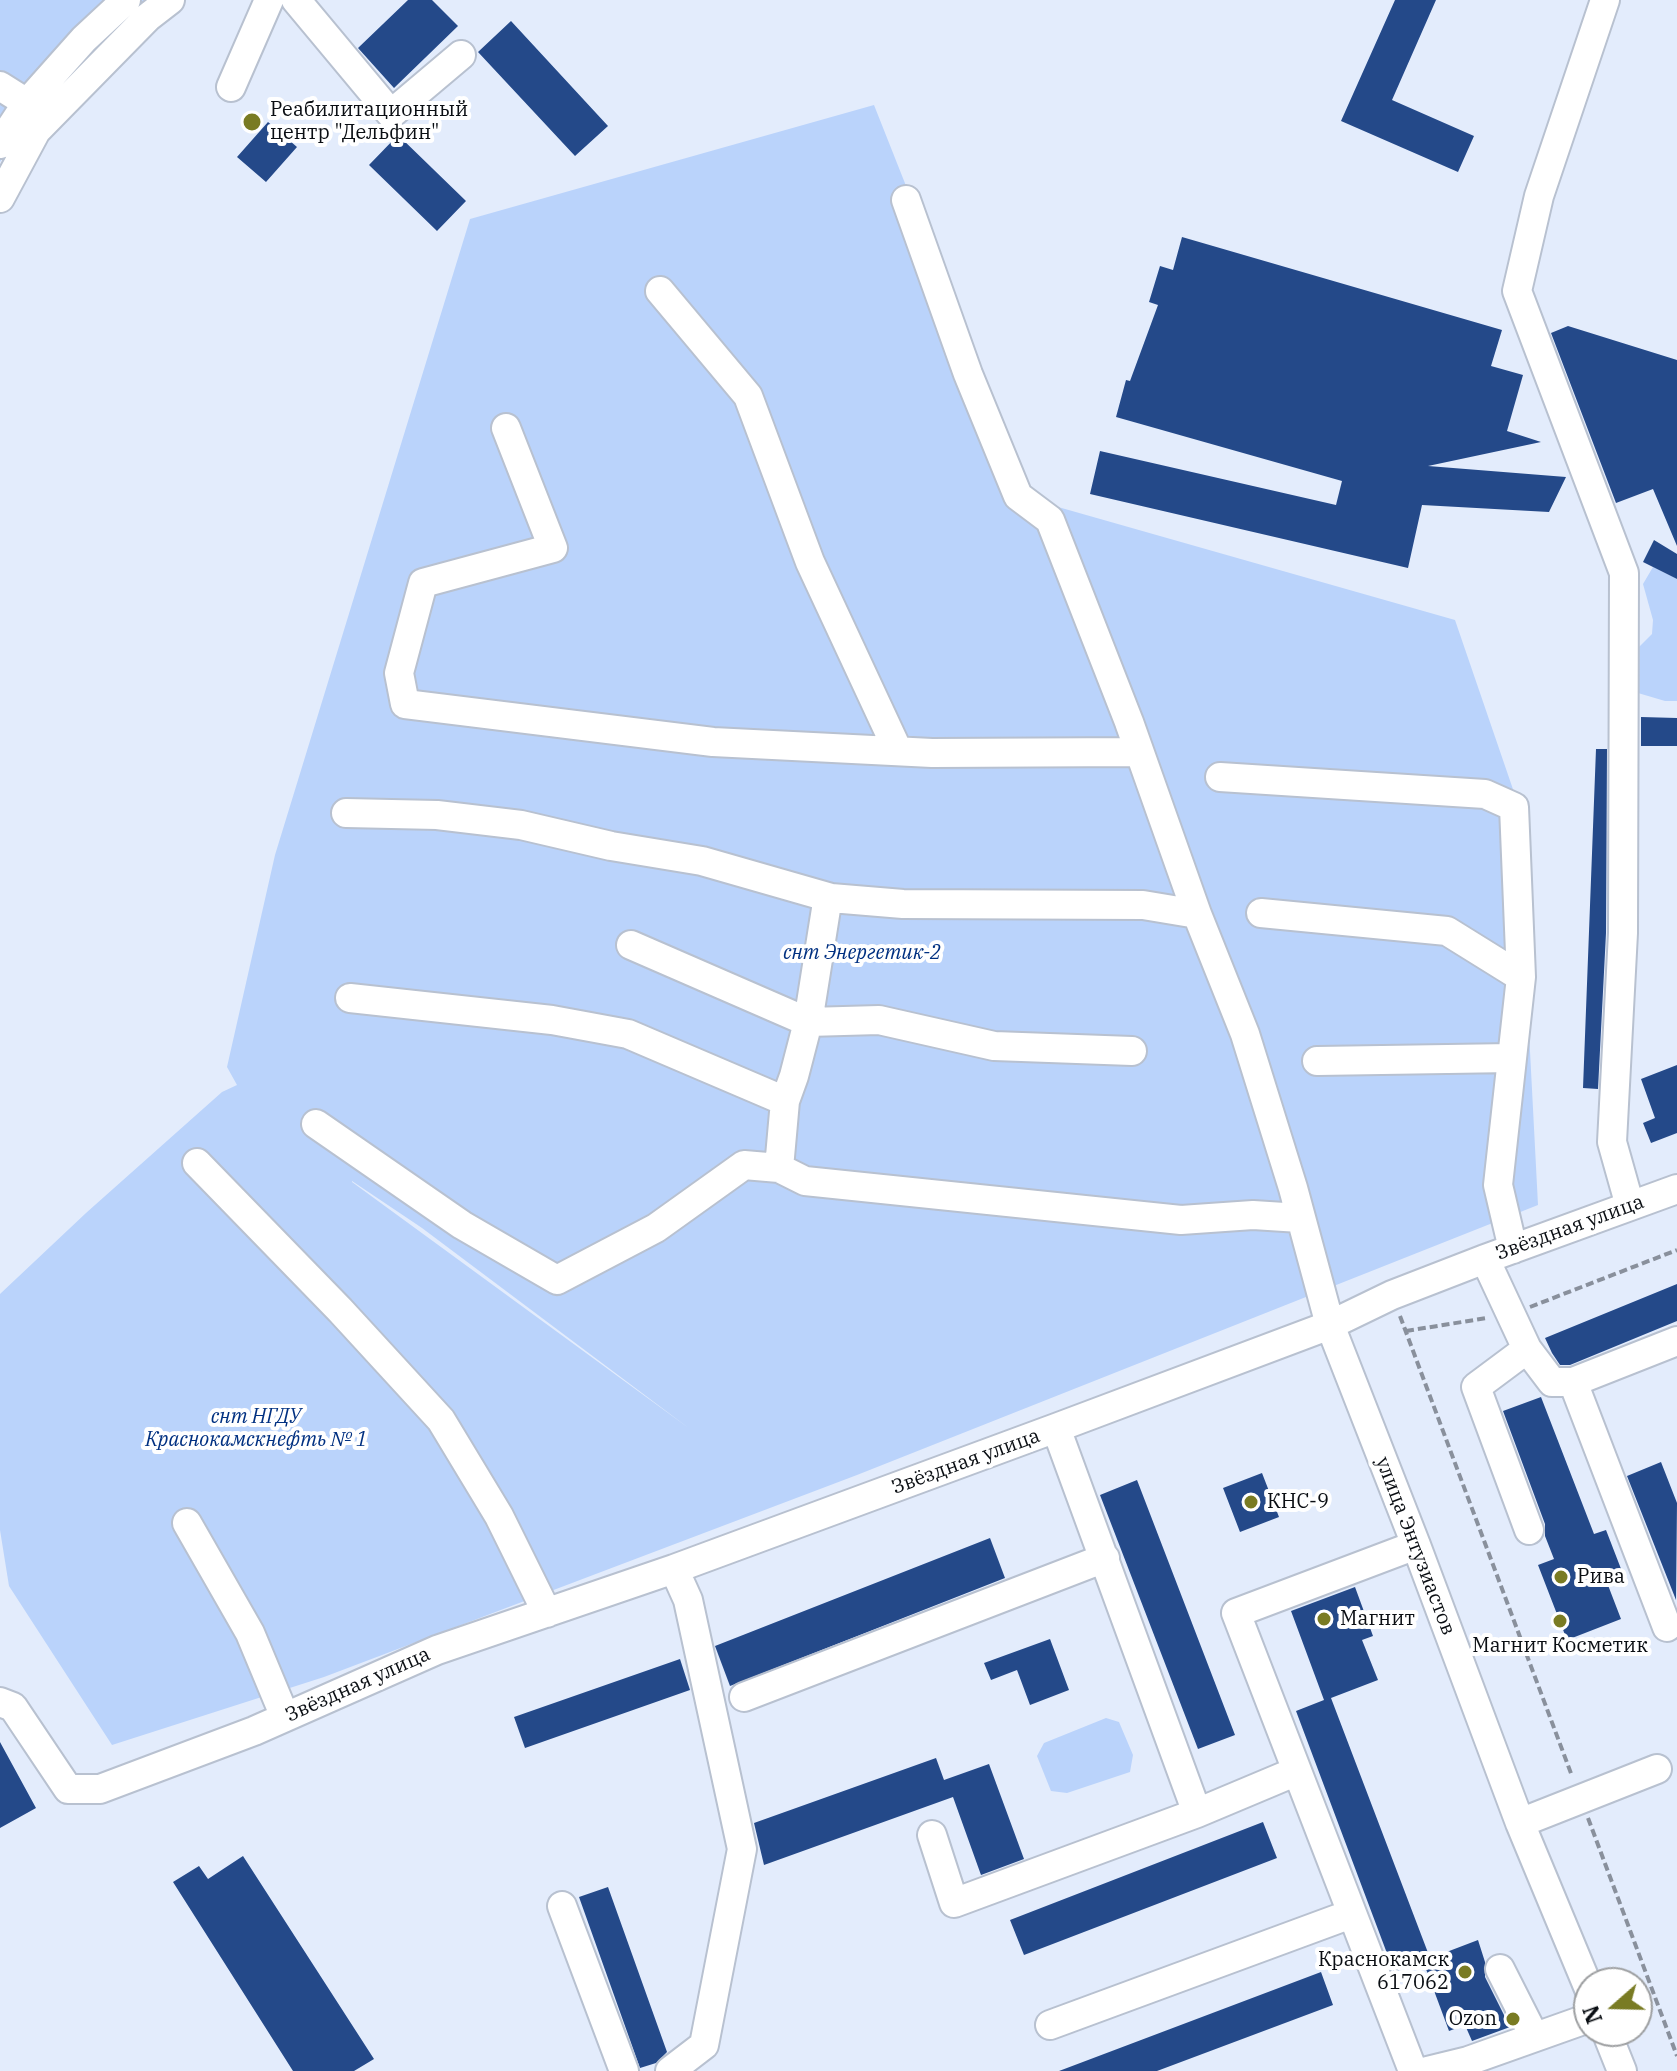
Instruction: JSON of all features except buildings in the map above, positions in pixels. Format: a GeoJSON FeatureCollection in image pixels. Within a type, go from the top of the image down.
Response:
{"type":"FeatureCollection","features":[{"type":"Feature","properties":{"kind":"street"},"geometry":{"type":"LineString","coordinates":[[0,144],[27,103],[84,39],[126,0]]}},
{"type":"Feature","properties":{"kind":"street"},"geometry":{"type":"LineString","coordinates":[[0,198],[36,131],[148,17],[170,0]]}},
{"type":"Feature","properties":{"kind":"street"},"geometry":{"type":"LineString","coordinates":[[231,87],[269,0]]}},
{"type":"Feature","properties":{"kind":"street"},"geometry":{"type":"LineString","coordinates":[[296,0],[391,114],[461,55]]}},
{"type":"Feature","properties":{"kind":"street"},"geometry":{"type":"LineString","coordinates":[[1605,0],[1539,196],[1517,291],[1624,573],[1623,933],[1612,1142],[1630,1206]]}},
{"type":"Feature","properties":{"kind":"street"},"geometry":{"type":"LineString","coordinates":[[0,86],[27,103]]}},
{"type":"Feature","properties":{"kind":"street","name":"улица Энтузиастов"},"geometry":{"type":"LineString","coordinates":[[906,200],[968,374],[1018,496],[1050,520],[1139,752],[1197,914],[1245,1034],[1293,1188],[1330,1325],[1520,1823],[1580,1967]]}},
{"type":"Feature","properties":{"kind":"street"},"geometry":{"type":"LineString","coordinates":[[660,291],[748,396],[810,562],[898,751]]}},
{"type":"Feature","properties":{"kind":"street"},"geometry":{"type":"LineString","coordinates":[[506,428],[553,548],[423,583],[399,673],[405,704],[713,742],[898,751],[1139,752]]}},
{"type":"Feature","properties":{"kind":"street"},"geometry":{"type":"LineString","coordinates":[[1220,777],[1485,794],[1514,807],[1521,977],[1498,1185],[1513,1249]]}},
{"type":"Feature","properties":{"kind":"street"},"geometry":{"type":"LineString","coordinates":[[346,813],[437,815],[521,825],[611,846],[702,861],[831,898],[903,904],[1143,905],[1197,914]]}},
{"type":"Feature","properties":{"kind":"street"},"geometry":{"type":"LineString","coordinates":[[779,1168],[785,1101],[808,1022],[826,909],[831,898]]}},
{"type":"Feature","properties":{"kind":"street"},"geometry":{"type":"LineString","coordinates":[[1261,913],[1447,931],[1521,977]]}},
{"type":"Feature","properties":{"kind":"street"},"geometry":{"type":"LineString","coordinates":[[631,945],[808,1022],[879,1020],[994,1046],[1132,1051]]}},
{"type":"Feature","properties":{"kind":"street"},"geometry":{"type":"LineString","coordinates":[[350,998],[552,1020],[628,1034],[785,1101]]}},
{"type":"Feature","properties":{"kind":"street"},"geometry":{"type":"LineString","coordinates":[[1317,1061],[1512,1058]]}},
{"type":"Feature","properties":{"kind":"street"},"geometry":{"type":"LineString","coordinates":[[316,1124],[462,1225],[557,1280],[656,1228],[744,1165],[779,1168],[805,1181],[1181,1220],[1253,1215],[1300,1218]]}},
{"type":"Feature","properties":{"kind":"street"},"geometry":{"type":"LineString","coordinates":[[197,1163],[340,1310],[441,1420],[499,1516],[547,1613]]}},
{"type":"Feature","properties":{"kind":"street","name":"Звёздная улица"},"geometry":{"type":"LineString","coordinates":[[0,1702],[13,1707],[68,1789],[100,1789],[254,1731],[437,1650],[674,1569],[1056,1428],[1330,1325],[1392,1295],[1485,1259],[1677,1189]]}},
{"type":"Feature","properties":{"kind":"street"},"geometry":{"type":"LineString","coordinates":[[1485,1259],[1527,1349],[1552,1382],[1573,1382],[1677,1341]]}},
{"type":"Feature","properties":{"kind":"street"},"geometry":{"type":"LineString","coordinates":[[1527,1349],[1476,1387],[1529,1530]]}},
{"type":"Feature","properties":{"kind":"street"},"geometry":{"type":"LineString","coordinates":[[1573,1382],[1667,1627]]}},
{"type":"Feature","properties":{"kind":"street"},"geometry":{"type":"LineString","coordinates":[[1056,1428],[1197,1813]]}},
{"type":"Feature","properties":{"kind":"street"},"geometry":{"type":"LineString","coordinates":[[187,1523],[250,1633],[285,1717]]}},
{"type":"Feature","properties":{"kind":"street"},"geometry":{"type":"LineString","coordinates":[[1413,2071],[1236,1613],[1416,1545]]}},
{"type":"Feature","properties":{"kind":"street"},"geometry":{"type":"LineString","coordinates":[[744,1697],[1105,1558]]}},
{"type":"Feature","properties":{"kind":"street"},"geometry":{"type":"LineString","coordinates":[[670,2071],[704,2045],[742,1849],[688,1600],[674,1569]]}},
{"type":"Feature","properties":{"kind":"street"},"geometry":{"type":"LineString","coordinates":[[1520,1823],[1657,1769]]}},
{"type":"Feature","properties":{"kind":"street"},"geometry":{"type":"LineString","coordinates":[[932,1835],[954,1903],[1197,1813],[1297,1771]]}},
{"type":"Feature","properties":{"kind":"street"},"geometry":{"type":"LineString","coordinates":[[562,1906],[624,2071]]}},
{"type":"Feature","properties":{"kind":"street"},"geometry":{"type":"LineString","coordinates":[[1050,2025],[1351,1914]]}},
{"type":"Feature","properties":{"kind":"street"},"geometry":{"type":"LineString","coordinates":[[1500,1969],[1534,2036]]}},
{"type":"Feature","properties":{"kind":"street"},"geometry":{"type":"LineString","coordinates":[[1427,2071],[1470,2066],[1534,2036],[1573,2023]]}},
{"type":"Feature","properties":{"kind":"street"},"geometry":{"type":"LineString","coordinates":[[1612,2047],[1622,2071]]}},
{"type":"Feature","properties":{"kind":"path"},"geometry":{"type":"LineString","coordinates":[[1406,1331],[1510,1314],[1677,1250]]}},
{"type":"Feature","properties":{"kind":"path"},"geometry":{"type":"LineString","coordinates":[[1392,1295],[1677,2056]]}},
{"type":"Feature","properties":{"kind":"green space"},"geometry":{"type":"Polygon","coordinates":[[[0,0],[145,0],[36,98],[0,162],[0,0]]]}},
{"type":"Feature","properties":{"kind":"green space","name":"снт Энергетик-2"},"geometry":{"type":"Polygon","coordinates":[[[874,105],[1030,499],[1455,620],[1517,801],[1538,1205],[857,1475],[324,1677],[112,1745],[9,1586],[0,1530],[0,1294],[222,1092],[237,1085],[227,1067],[275,855],[470,219],[874,105]],[[352,1181],[690,1429],[422,1228],[352,1181]]]}},
{"type":"Feature","properties":{"kind":"green space"},"geometry":{"type":"Polygon","coordinates":[[[1653,567],[1677,579],[1677,701],[1665,701],[1638,693],[1636,650],[1652,634],[1653,620],[1643,584],[1653,567]]]}},
{"type":"Feature","properties":{"kind":"green space"},"geometry":{"type":"Polygon","coordinates":[[[1106,1718],[1119,1722],[1133,1755],[1130,1772],[1067,1793],[1051,1791],[1037,1756],[1044,1743],[1106,1718]]]}},
{"type":"Feature","properties":{"kind":"place","name":"Реабилитационный центр \"Дельфин\""},"geometry":{"type":"Point","coordinates":[252,122]}},
{"type":"Feature","properties":{"kind":"place","name":"КНС-9"},"geometry":{"type":"Point","coordinates":[1251,1502]}},
{"type":"Feature","properties":{"kind":"place","name":"Рива"},"geometry":{"type":"Point","coordinates":[1561,1577]}},
{"type":"Feature","properties":{"kind":"place","name":"Магнит"},"geometry":{"type":"Point","coordinates":[1324,1619]}},
{"type":"Feature","properties":{"kind":"place","name":"Магнит Косметик"},"geometry":{"type":"Point","coordinates":[1560,1621]}},
{"type":"Feature","properties":{"kind":"place","name":"Краснокамск 617062"},"geometry":{"type":"Point","coordinates":[1465,1972]}},
{"type":"Feature","properties":{"kind":"place","name":"Ozon"},"geometry":{"type":"Point","coordinates":[1513,2019]}},
{"type":"Feature","properties":{"kind":"park label","name":"снт НГДУ Краснокамскнефть № 1"},"geometry":{"type":"Point","coordinates":[256,1428]}}]}
